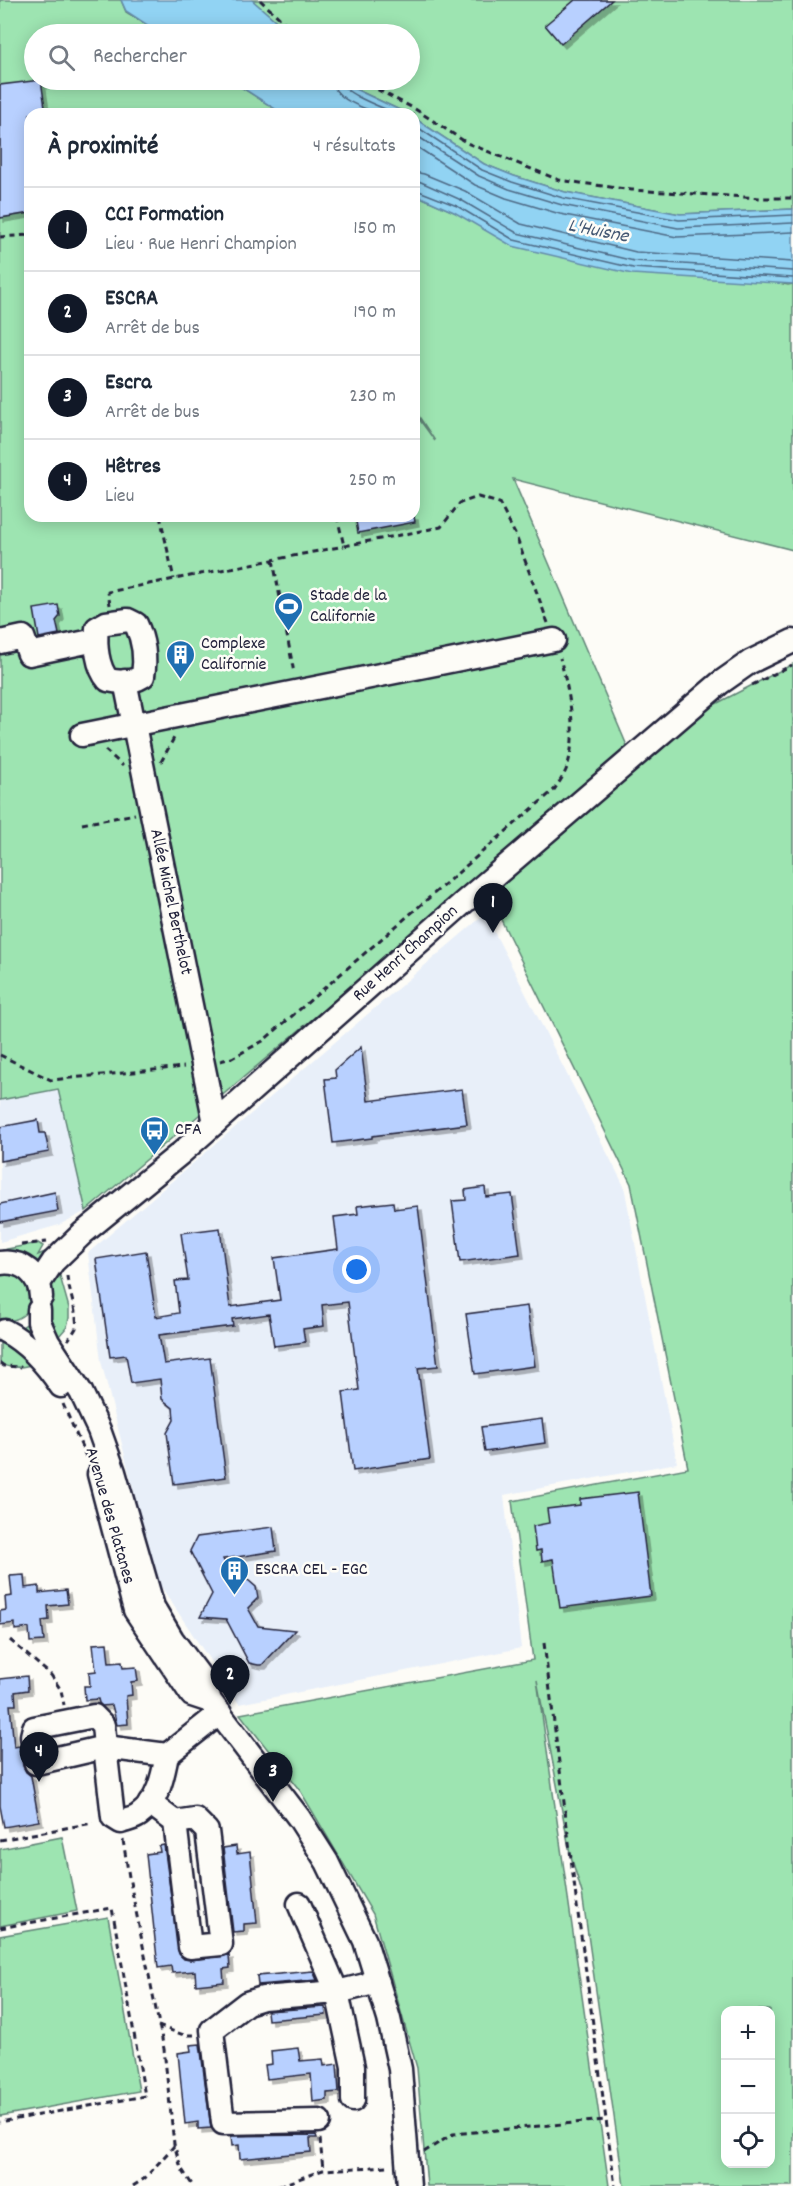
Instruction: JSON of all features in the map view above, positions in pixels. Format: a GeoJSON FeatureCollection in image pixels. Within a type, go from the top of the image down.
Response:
{"type":"FeatureCollection","features":[{"type":"Feature","properties":{"kind":"street"},"geometry":{"type":"LineString","coordinates":[[128,620],[136,624],[141,635],[145,665],[143,676],[135,681],[108,680],[103,674],[96,640],[97,628],[106,622],[113,622],[128,620]]}},
{"type":"Feature","properties":{"kind":"street"},"geometry":{"type":"LineString","coordinates":[[0,642],[23,637],[29,654],[96,640]]}},
{"type":"Feature","properties":{"kind":"street"},"geometry":{"type":"LineString","coordinates":[[82,735],[554,640]]}},
{"type":"Feature","properties":{"kind":"street","name":"Rue Henri Champion"},"geometry":{"type":"LineString","coordinates":[[39,1283],[53,1262],[83,1233],[215,1123],[463,903],[720,683],[750,662],[793,640]]}},
{"type":"Feature","properties":{"kind":"street","name":"Allée Michel Berthelot"},"geometry":{"type":"LineString","coordinates":[[125,681],[215,1123]]}},
{"type":"Feature","properties":{"kind":"street","name":"Rue Henri Champion"},"geometry":{"type":"LineString","coordinates":[[8,1263],[45,1252],[83,1233]]}},
{"type":"Feature","properties":{"kind":"street"},"geometry":{"type":"LineString","coordinates":[[8,1263],[29,1270],[39,1283]]}},
{"type":"Feature","properties":{"kind":"street","name":"Avenue des Platanes"},"geometry":{"type":"LineString","coordinates":[[39,1283],[41,1298],[39,1322],[48,1342],[81,1392],[99,1431],[114,1472],[153,1607],[172,1639],[205,1683],[215,1707],[298,1818],[327,1862],[365,1941],[400,2069],[408,2175]]}},
{"type":"Feature","properties":{"kind":"street"},"geometry":{"type":"LineString","coordinates":[[2,1330],[15,1330],[25,1326],[39,1310]]}},
{"type":"Feature","properties":{"kind":"street","name":"Avenue des Platanes"},"geometry":{"type":"LineString","coordinates":[[2,1330],[14,1336],[48,1367],[72,1404],[87,1436],[97,1466],[135,1610],[192,1695],[215,1707]]}},
{"type":"Feature","properties":{"kind":"street"},"geometry":{"type":"LineString","coordinates":[[167,1755],[105,1747],[36,1763],[32,1736],[34,1728],[94,1716],[103,1725],[105,1747],[113,1817],[121,1822],[139,1815],[150,1803],[162,1783],[167,1755],[215,1707]]}},
{"type":"Feature","properties":{"kind":"street"},"geometry":{"type":"LineString","coordinates":[[150,1803],[175,1822],[195,1819],[207,1831],[221,1944],[190,1947],[175,1822]]}},
{"type":"Feature","properties":{"kind":"street"},"geometry":{"type":"LineString","coordinates":[[299,1904],[337,1992],[352,2067],[353,2100]]}},
{"type":"Feature","properties":{"kind":"street"},"geometry":{"type":"LineString","coordinates":[[319,2121],[223,2123],[212,2030],[247,2002],[263,1998],[337,1992],[378,1982]]}},
{"type":"Feature","properties":{"kind":"path"},"geometry":{"type":"LineString","coordinates":[[260,0],[286,24]]}},
{"type":"Feature","properties":{"kind":"path"},"geometry":{"type":"LineString","coordinates":[[378,90],[413,108]]}},
{"type":"Feature","properties":{"kind":"path"},"geometry":{"type":"LineString","coordinates":[[420,112],[467,143],[559,180],[632,190],[793,198]]}},
{"type":"Feature","properties":{"kind":"path"},"geometry":{"type":"LineString","coordinates":[[0,237],[24,235]]}},
{"type":"Feature","properties":{"kind":"path"},"geometry":{"type":"LineString","coordinates":[[0,1055],[51,1080],[204,1065],[232,1058],[263,1041],[555,790],[566,770],[570,750],[572,712],[554,640],[516,536],[499,502],[478,497],[460,503],[441,527],[108,592],[113,622]]}},
{"type":"Feature","properties":{"kind":"path"},"geometry":{"type":"LineString","coordinates":[[161,522],[174,579]]}},
{"type":"Feature","properties":{"kind":"path"},"geometry":{"type":"LineString","coordinates":[[338,522],[344,546]]}},
{"type":"Feature","properties":{"kind":"path"},"geometry":{"type":"LineString","coordinates":[[273,560],[298,691]]}},
{"type":"Feature","properties":{"kind":"path"},"geometry":{"type":"LineString","coordinates":[[82,824],[152,811]]}},
{"type":"Feature","properties":{"kind":"path"},"geometry":{"type":"LineString","coordinates":[[10,1640],[51,1675],[62,1690],[68,1721]]}},
{"type":"Feature","properties":{"kind":"path"},"geometry":{"type":"LineString","coordinates":[[544,1643],[615,2186]]}},
{"type":"Feature","properties":{"kind":"path"},"geometry":{"type":"LineString","coordinates":[[121,1822],[129,1878],[164,2049],[174,2146],[181,2168],[193,2186]]}},
{"type":"Feature","properties":{"kind":"path"},"geometry":{"type":"LineString","coordinates":[[0,1840],[93,1823]]}},
{"type":"Feature","properties":{"kind":"path"},"geometry":{"type":"LineString","coordinates":[[0,1928],[111,1908],[145,2096],[0,2122]]}},
{"type":"Feature","properties":{"kind":"path"},"geometry":{"type":"LineString","coordinates":[[158,2026],[184,2036],[213,2035]]}},
{"type":"Feature","properties":{"kind":"path"},"geometry":{"type":"LineString","coordinates":[[279,2186],[323,2170],[408,2175],[453,2134],[606,2120]]}},
{"type":"Feature","properties":{"kind":"path"},"geometry":{"type":"LineString","coordinates":[[133,2186],[145,2178],[174,2146]]}},
{"type":"Feature","properties":{"kind":"shaded area"},"geometry":{"type":"Polygon","coordinates":[[[485,914],[624,1186],[677,1463],[504,1495],[521,1648],[239,1704],[156,1579],[101,1361],[88,1253],[485,914]]]}},
{"type":"Feature","properties":{"kind":"shaded area"},"geometry":{"type":"Polygon","coordinates":[[[58,1089],[86,1211],[59,1225],[0,1242],[0,1100],[58,1089]]]}},
{"type":"Feature","properties":{"kind":"green space","name":"Stade de la Californie"},"geometry":{"type":"Polygon","coordinates":[[[0,0],[121,0],[126,12],[145,24],[24,24],[24,90],[246,90],[274,108],[24,108],[24,522],[420,522],[420,420],[435,441],[420,418],[420,197],[454,212],[788,285],[793,284],[793,550],[513,479],[628,748],[86,1211],[58,1089],[0,1100],[0,0]]]}},
{"type":"Feature","properties":{"kind":"green space"},"geometry":{"type":"Polygon","coordinates":[[[252,0],[793,0],[793,209],[680,214],[565,192],[514,176],[484,164],[420,122],[420,108],[395,108],[357,90],[420,90],[420,24],[280,24],[252,0]]]}},
{"type":"Feature","properties":{"kind":"green space"},"geometry":{"type":"Polygon","coordinates":[[[793,664],[793,2186],[624,2186],[582,1893],[570,1853],[537,1680],[609,2186],[427,2186],[417,2068],[373,1914],[301,1792],[240,1714],[533,1660],[512,1501],[688,1468],[631,1184],[484,885],[708,708],[793,664]]]}},
{"type":"Feature","properties":{"kind":"green space"},"geometry":{"type":"Polygon","coordinates":[[[38,1243],[43,1246],[38,1255],[45,1252],[58,1269],[69,1308],[67,1327],[59,1336],[32,1351],[34,1364],[8,1367],[0,1363],[0,1330],[23,1326],[39,1310],[16,1253],[2,1250],[38,1243]]]}},
{"type":"Feature","properties":{"kind":"green space"},"geometry":{"type":"Polygon","coordinates":[[[0,1273],[19,1275],[29,1285],[32,1292],[31,1306],[27,1312],[8,1321],[0,1321],[0,1273]]]}},
{"type":"Feature","properties":{"kind":"green space"},"geometry":{"type":"Polygon","coordinates":[[[62,1837],[77,1911],[0,1926],[0,1849],[62,1837]]]}},
{"type":"Feature","properties":{"kind":"green space"},"geometry":{"type":"Polygon","coordinates":[[[108,1917],[139,2091],[0,2116],[0,1936],[108,1917]]]}},
{"type":"Feature","properties":{"kind":"water"},"geometry":{"type":"Polygon","coordinates":[[[121,0],[252,0],[280,24],[146,24],[126,11],[121,0]]]}},
{"type":"Feature","properties":{"kind":"water"},"geometry":{"type":"Polygon","coordinates":[[[246,90],[357,90],[395,108],[274,108],[246,90]]]}},
{"type":"Feature","properties":{"kind":"water","name":"L'Huisne"},"geometry":{"type":"Polygon","coordinates":[[[420,122],[484,164],[565,192],[680,214],[793,209],[793,284],[632,274],[512,246],[454,212],[420,197],[420,122]]]}},
{"type":"Feature","properties":{"kind":"building"},"geometry":{"type":"Polygon","coordinates":[[[575,0],[612,0],[561,44],[545,25],[575,0]]]}},
{"type":"Feature","properties":{"kind":"building"},"geometry":{"type":"Polygon","coordinates":[[[24,82],[24,90],[42,90],[45,108],[24,108],[24,214],[0,218],[0,85],[24,82]]]}},
{"type":"Feature","properties":{"kind":"building"},"geometry":{"type":"Polygon","coordinates":[[[356,522],[415,522],[358,533],[356,522]]]}},
{"type":"Feature","properties":{"kind":"building"},"geometry":{"type":"Polygon","coordinates":[[[58,605],[60,616],[56,621],[59,634],[39,638],[34,609],[58,605]]]}},
{"type":"Feature","properties":{"kind":"building"},"geometry":{"type":"Polygon","coordinates":[[[361,1047],[368,1101],[462,1089],[467,1124],[333,1143],[325,1079],[336,1078],[335,1070],[361,1047]]]}},
{"type":"Feature","properties":{"kind":"building"},"geometry":{"type":"Polygon","coordinates":[[[38,1120],[40,1133],[45,1133],[49,1152],[0,1161],[0,1127],[38,1120]]]}},
{"type":"Feature","properties":{"kind":"building"},"geometry":{"type":"Polygon","coordinates":[[[485,1187],[486,1197],[512,1194],[520,1254],[460,1262],[452,1201],[466,1200],[465,1190],[485,1187]]]}},
{"type":"Feature","properties":{"kind":"building"},"geometry":{"type":"Polygon","coordinates":[[[55,1192],[58,1211],[0,1222],[0,1204],[55,1192]]]}},
{"type":"Feature","properties":{"kind":"building"},"geometry":{"type":"Polygon","coordinates":[[[393,1202],[394,1209],[418,1206],[438,1366],[418,1368],[430,1459],[353,1471],[343,1392],[359,1390],[348,1302],[322,1305],[324,1326],[303,1329],[305,1342],[274,1346],[269,1314],[232,1319],[233,1326],[159,1335],[164,1364],[210,1358],[226,1477],[174,1484],[167,1433],[174,1420],[173,1408],[162,1399],[160,1379],[131,1383],[126,1355],[110,1357],[96,1259],[146,1251],[156,1317],[179,1313],[175,1281],[188,1280],[181,1233],[220,1228],[230,1307],[280,1300],[274,1258],[338,1249],[334,1217],[358,1214],[357,1206],[393,1202]]]}},
{"type":"Feature","properties":{"kind":"building"},"geometry":{"type":"Polygon","coordinates":[[[527,1306],[535,1366],[475,1374],[466,1314],[527,1306]]]}},
{"type":"Feature","properties":{"kind":"building"},"geometry":{"type":"Polygon","coordinates":[[[542,1419],[545,1443],[485,1452],[481,1427],[542,1419]]]}},
{"type":"Feature","properties":{"kind":"building"},"geometry":{"type":"Polygon","coordinates":[[[638,1492],[651,1596],[560,1608],[553,1559],[542,1561],[541,1550],[536,1551],[533,1526],[549,1523],[547,1509],[580,1505],[580,1499],[638,1492]]]}},
{"type":"Feature","properties":{"kind":"building","name":"ESCRA CEL - EGC"},"geometry":{"type":"Polygon","coordinates":[[[273,1527],[276,1551],[223,1559],[235,1582],[248,1580],[256,1587],[258,1598],[248,1608],[258,1626],[295,1630],[262,1665],[258,1665],[249,1663],[226,1619],[200,1617],[212,1594],[190,1551],[197,1537],[273,1527]]]}},
{"type":"Feature","properties":{"kind":"building"},"geometry":{"type":"Polygon","coordinates":[[[24,1575],[25,1588],[39,1586],[39,1593],[66,1590],[68,1604],[48,1606],[49,1620],[42,1621],[44,1641],[30,1642],[29,1628],[15,1630],[15,1623],[0,1625],[0,1611],[6,1610],[5,1597],[12,1596],[10,1576],[24,1575]]]}},
{"type":"Feature","properties":{"kind":"building"},"geometry":{"type":"Polygon","coordinates":[[[107,1643],[109,1663],[122,1662],[123,1668],[136,1667],[138,1681],[131,1682],[132,1695],[126,1696],[128,1724],[117,1725],[112,1705],[102,1706],[98,1699],[85,1700],[84,1686],[90,1686],[89,1672],[96,1671],[93,1644],[107,1643]]]}},
{"type":"Feature","properties":{"kind":"building"},"geometry":{"type":"Polygon","coordinates":[[[27,1676],[28,1690],[15,1692],[16,1705],[10,1705],[14,1747],[20,1746],[23,1766],[31,1776],[39,1821],[4,1827],[0,1806],[0,1679],[27,1676]]]}},
{"type":"Feature","properties":{"kind":"building"},"geometry":{"type":"Polygon","coordinates":[[[164,1845],[179,1954],[184,1959],[191,1960],[229,1955],[230,1968],[223,1969],[224,1982],[196,1985],[195,1971],[172,1973],[171,1966],[158,1968],[146,1854],[160,1852],[159,1846],[164,1845]]]}},
{"type":"Feature","properties":{"kind":"building"},"geometry":{"type":"Polygon","coordinates":[[[236,1846],[237,1854],[250,1852],[257,1923],[244,1924],[244,1931],[233,1932],[223,1848],[236,1846]]]}},
{"type":"Feature","properties":{"kind":"building"},"geometry":{"type":"Polygon","coordinates":[[[313,1971],[317,1980],[258,1985],[257,1976],[313,1971]]]}},
{"type":"Feature","properties":{"kind":"building"},"geometry":{"type":"Polygon","coordinates":[[[325,2007],[326,2015],[268,2020],[267,2011],[325,2007]]]}},
{"type":"Feature","properties":{"kind":"building"},"geometry":{"type":"Polygon","coordinates":[[[200,2044],[211,2128],[198,2129],[198,2122],[185,2124],[178,2053],[191,2051],[190,2045],[200,2044]]]}},
{"type":"Feature","properties":{"kind":"building"},"geometry":{"type":"Polygon","coordinates":[[[298,2048],[300,2061],[323,2059],[324,2066],[337,2064],[339,2092],[327,2093],[327,2100],[313,2102],[311,2074],[267,2079],[265,2065],[272,2064],[271,2051],[298,2048]]]}},
{"type":"Feature","properties":{"kind":"building"},"geometry":{"type":"Polygon","coordinates":[[[316,2135],[317,2138],[310,2138],[311,2152],[240,2159],[239,2145],[232,2146],[231,2136],[316,2135]]]}},
{"type":"Feature","properties":{"kind":"place","name":"Stade de la Californie"},"geometry":{"type":"Point","coordinates":[289,632]}},
{"type":"Feature","properties":{"kind":"place","name":"Complexe Californie"},"geometry":{"type":"Point","coordinates":[180,680]}},
{"type":"Feature","properties":{"kind":"place","name":"CCI Formation"},"geometry":{"type":"Point","coordinates":[493,933]}},
{"type":"Feature","properties":{"kind":"place","name":"CFA"},"geometry":{"type":"Point","coordinates":[154,1156]}},
{"type":"Feature","properties":{"kind":"place","name":"ESCRA CEL - EGC"},"geometry":{"type":"Point","coordinates":[234,1596]}},
{"type":"Feature","properties":{"kind":"place","name":"ESCRA"},"geometry":{"type":"Point","coordinates":[230,1705]}},
{"type":"Feature","properties":{"kind":"place","name":"Hêtres"},"geometry":{"type":"Point","coordinates":[39,1782]}},
{"type":"Feature","properties":{"kind":"place","name":"Escra"},"geometry":{"type":"Point","coordinates":[273,1802]}}]}
